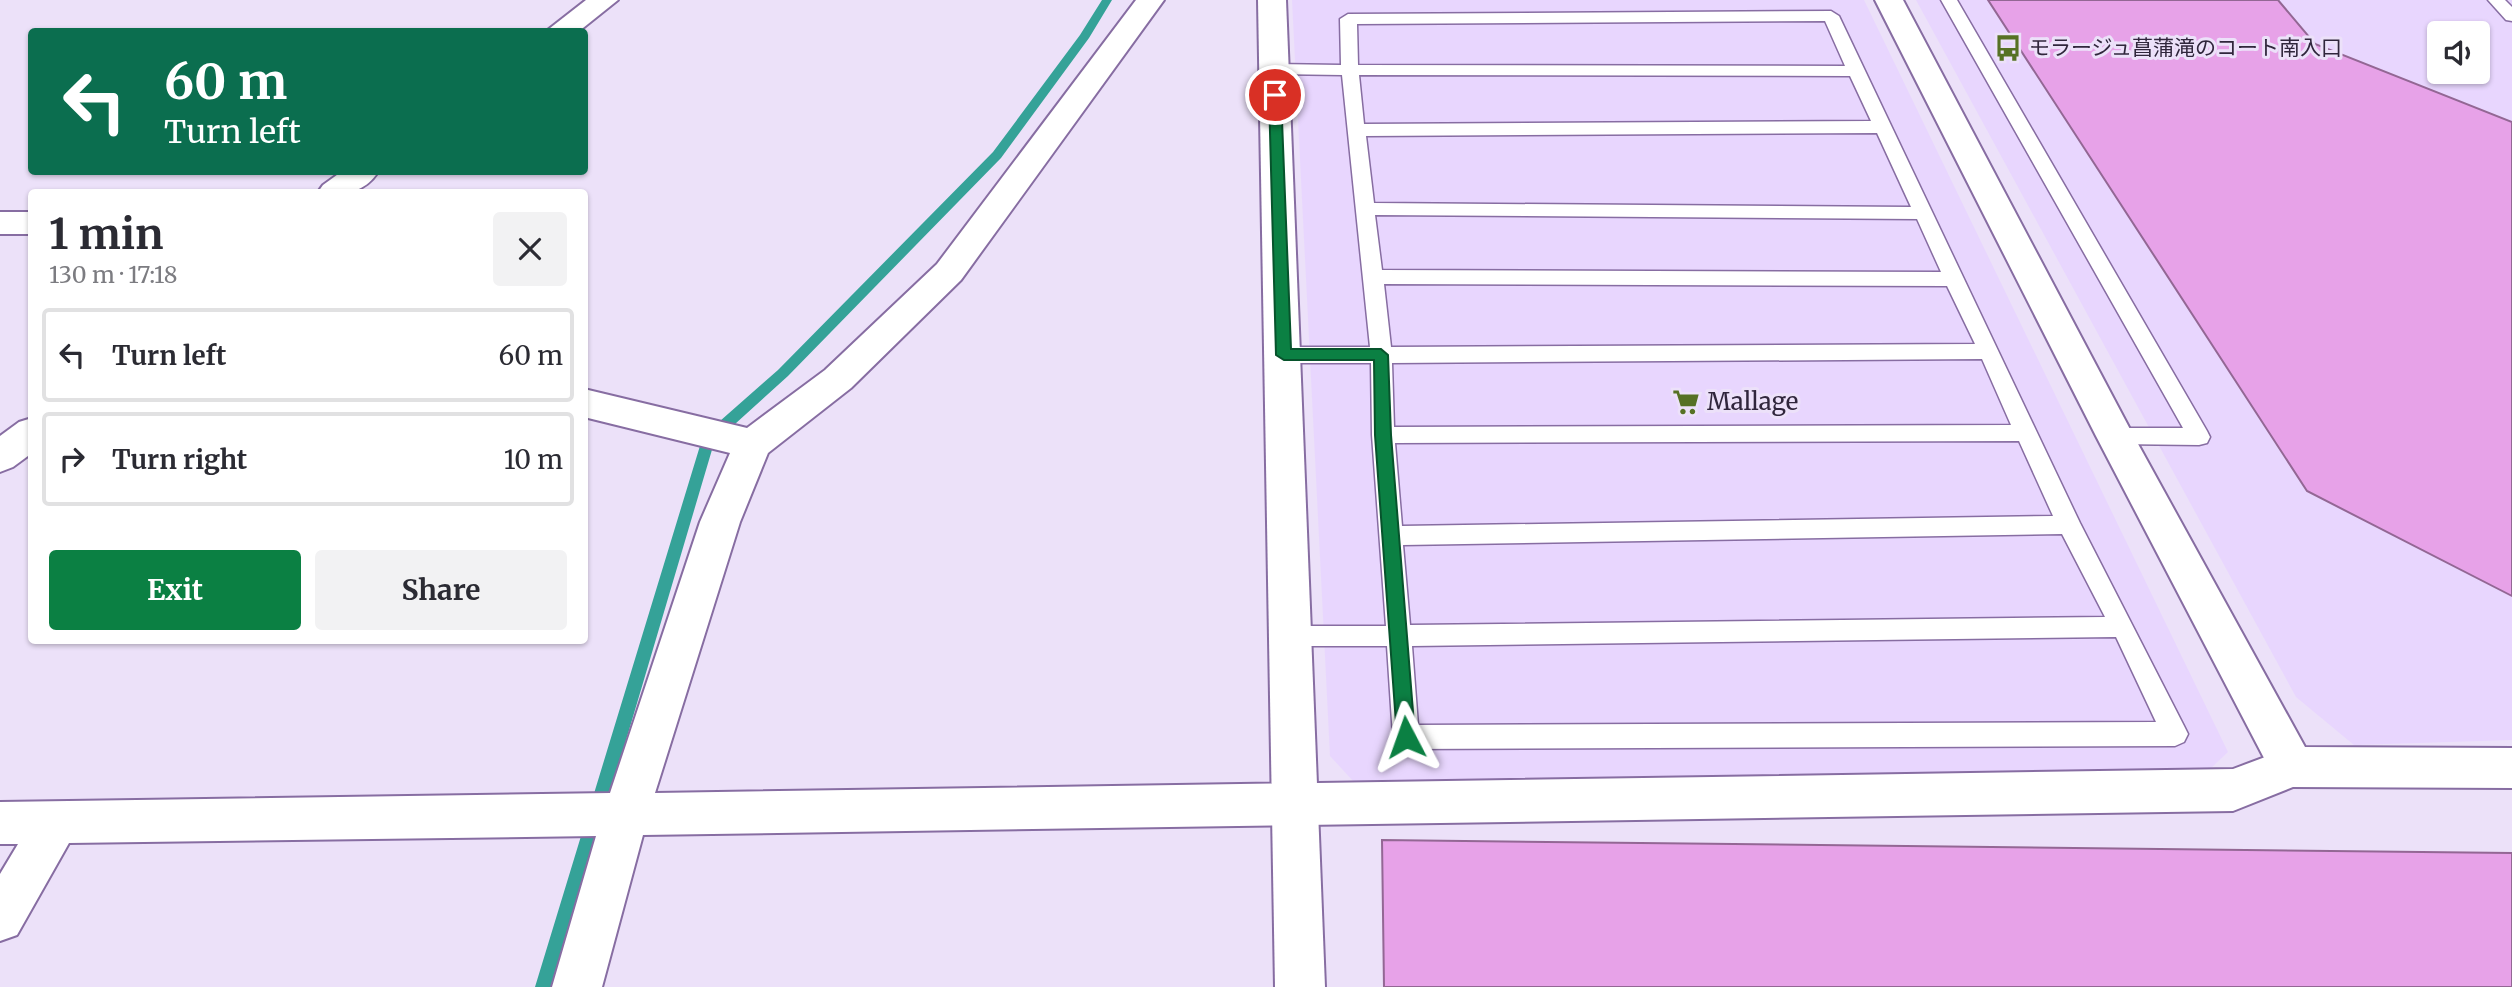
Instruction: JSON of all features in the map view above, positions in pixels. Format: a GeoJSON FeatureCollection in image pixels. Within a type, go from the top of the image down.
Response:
{"type":"FeatureCollection","features":[{"type":"Feature","properties":{"kind":"street"},"geometry":{"type":"LineString","coordinates":[[565,28],[604,0]]}},
{"type":"Feature","properties":{"kind":"street"},"geometry":{"type":"LineString","coordinates":[[577,987],[625,816],[720,522],[753,444],[838,379],[949,272],[1150,0]]}},
{"type":"Feature","properties":{"kind":"street"},"geometry":{"type":"LineString","coordinates":[[1272,0],[1300,987]]}},
{"type":"Feature","properties":{"kind":"street"},"geometry":{"type":"LineString","coordinates":[[1889,0],[2115,436],[2292,767]]}},
{"type":"Feature","properties":{"kind":"street"},"geometry":{"type":"LineString","coordinates":[[338,189],[358,175]]}},
{"type":"Feature","properties":{"kind":"street"},"geometry":{"type":"LineString","coordinates":[[0,223],[28,223]]}},
{"type":"Feature","properties":{"kind":"street"},"geometry":{"type":"LineString","coordinates":[[588,404],[753,444]]}},
{"type":"Feature","properties":{"kind":"street"},"geometry":{"type":"LineString","coordinates":[[0,457],[28,435]]}},
{"type":"Feature","properties":{"kind":"street"},"geometry":{"type":"LineString","coordinates":[[0,822],[625,816],[1294,803],[2233,790],[2292,767],[2512,768]]}},
{"type":"Feature","properties":{"kind":"street"},"geometry":{"type":"LineString","coordinates":[[0,918],[57,822]]}},
{"type":"Feature","properties":{"kind":"lane"},"geometry":{"type":"LineString","coordinates":[[1949,0],[2199,437],[2115,436]]}},
{"type":"Feature","properties":{"kind":"lane"},"geometry":{"type":"LineString","coordinates":[[2496,0],[2512,16]]}},
{"type":"Feature","properties":{"kind":"lane"},"geometry":{"type":"LineString","coordinates":[[1831,16],[2069,525],[2175,734],[1406,737],[1383,435],[1381,355],[1350,70],[1348,19],[1831,16]]}},
{"type":"Feature","properties":{"kind":"lane"},"geometry":{"type":"LineString","coordinates":[[1274,69],[1856,71]]}},
{"type":"Feature","properties":{"kind":"lane"},"geometry":{"type":"LineString","coordinates":[[1356,130],[1883,127]]}},
{"type":"Feature","properties":{"kind":"lane"},"geometry":{"type":"LineString","coordinates":[[1365,209],[1923,213]]}},
{"type":"Feature","properties":{"kind":"lane"},"geometry":{"type":"LineString","coordinates":[[1373,277],[1954,279]]}},
{"type":"Feature","properties":{"kind":"lane"},"geometry":{"type":"LineString","coordinates":[[1284,355],[1989,351]]}},
{"type":"Feature","properties":{"kind":"lane"},"geometry":{"type":"LineString","coordinates":[[1383,435],[2026,433]]}},
{"type":"Feature","properties":{"kind":"lane"},"geometry":{"type":"LineString","coordinates":[[1391,536],[2069,525]]}},
{"type":"Feature","properties":{"kind":"lane"},"geometry":{"type":"LineString","coordinates":[[1292,636],[2123,627]]}},
{"type":"Feature","properties":{"kind":"shaded area","name":"Mallage"},"geometry":{"type":"Polygon","coordinates":[[[1292,0],[1864,0],[2228,752],[2210,769],[1354,782],[1330,756],[1292,0]]]}},
{"type":"Feature","properties":{"kind":"shaded area"},"geometry":{"type":"Polygon","coordinates":[[[1916,0],[2512,0],[2512,740],[2354,745],[2296,697],[1916,0]]]}},
{"type":"Feature","properties":{"kind":"building"},"geometry":{"type":"Polygon","coordinates":[[[1988,0],[2278,0],[2315,44],[2512,122],[2512,596],[2307,491],[1988,0]]]}},
{"type":"Feature","properties":{"kind":"building"},"geometry":{"type":"Polygon","coordinates":[[[1382,840],[2512,853],[2512,987],[1384,987],[1382,840]]]}},
{"type":"Feature","properties":{"kind":"waterway"},"geometry":{"type":"LineString","coordinates":[[544,987],[708,440],[783,373],[997,155],[1085,36],[1107,0]]}},
{"type":"Feature","properties":{"kind":"place","name":"モラージュ菖蒲滝のコート南入口"},"geometry":{"type":"Point","coordinates":[2008,48]}},
{"type":"Feature","properties":{"kind":"place","name":"Mallage"},"geometry":{"type":"Point","coordinates":[1686,402]}},
{"type":"Feature","properties":{"kind":"route"},"geometry":{"type":"LineString","coordinates":[[1275,95],[1284,355],[1381,355],[1383,435],[1406,737]]}}]}
